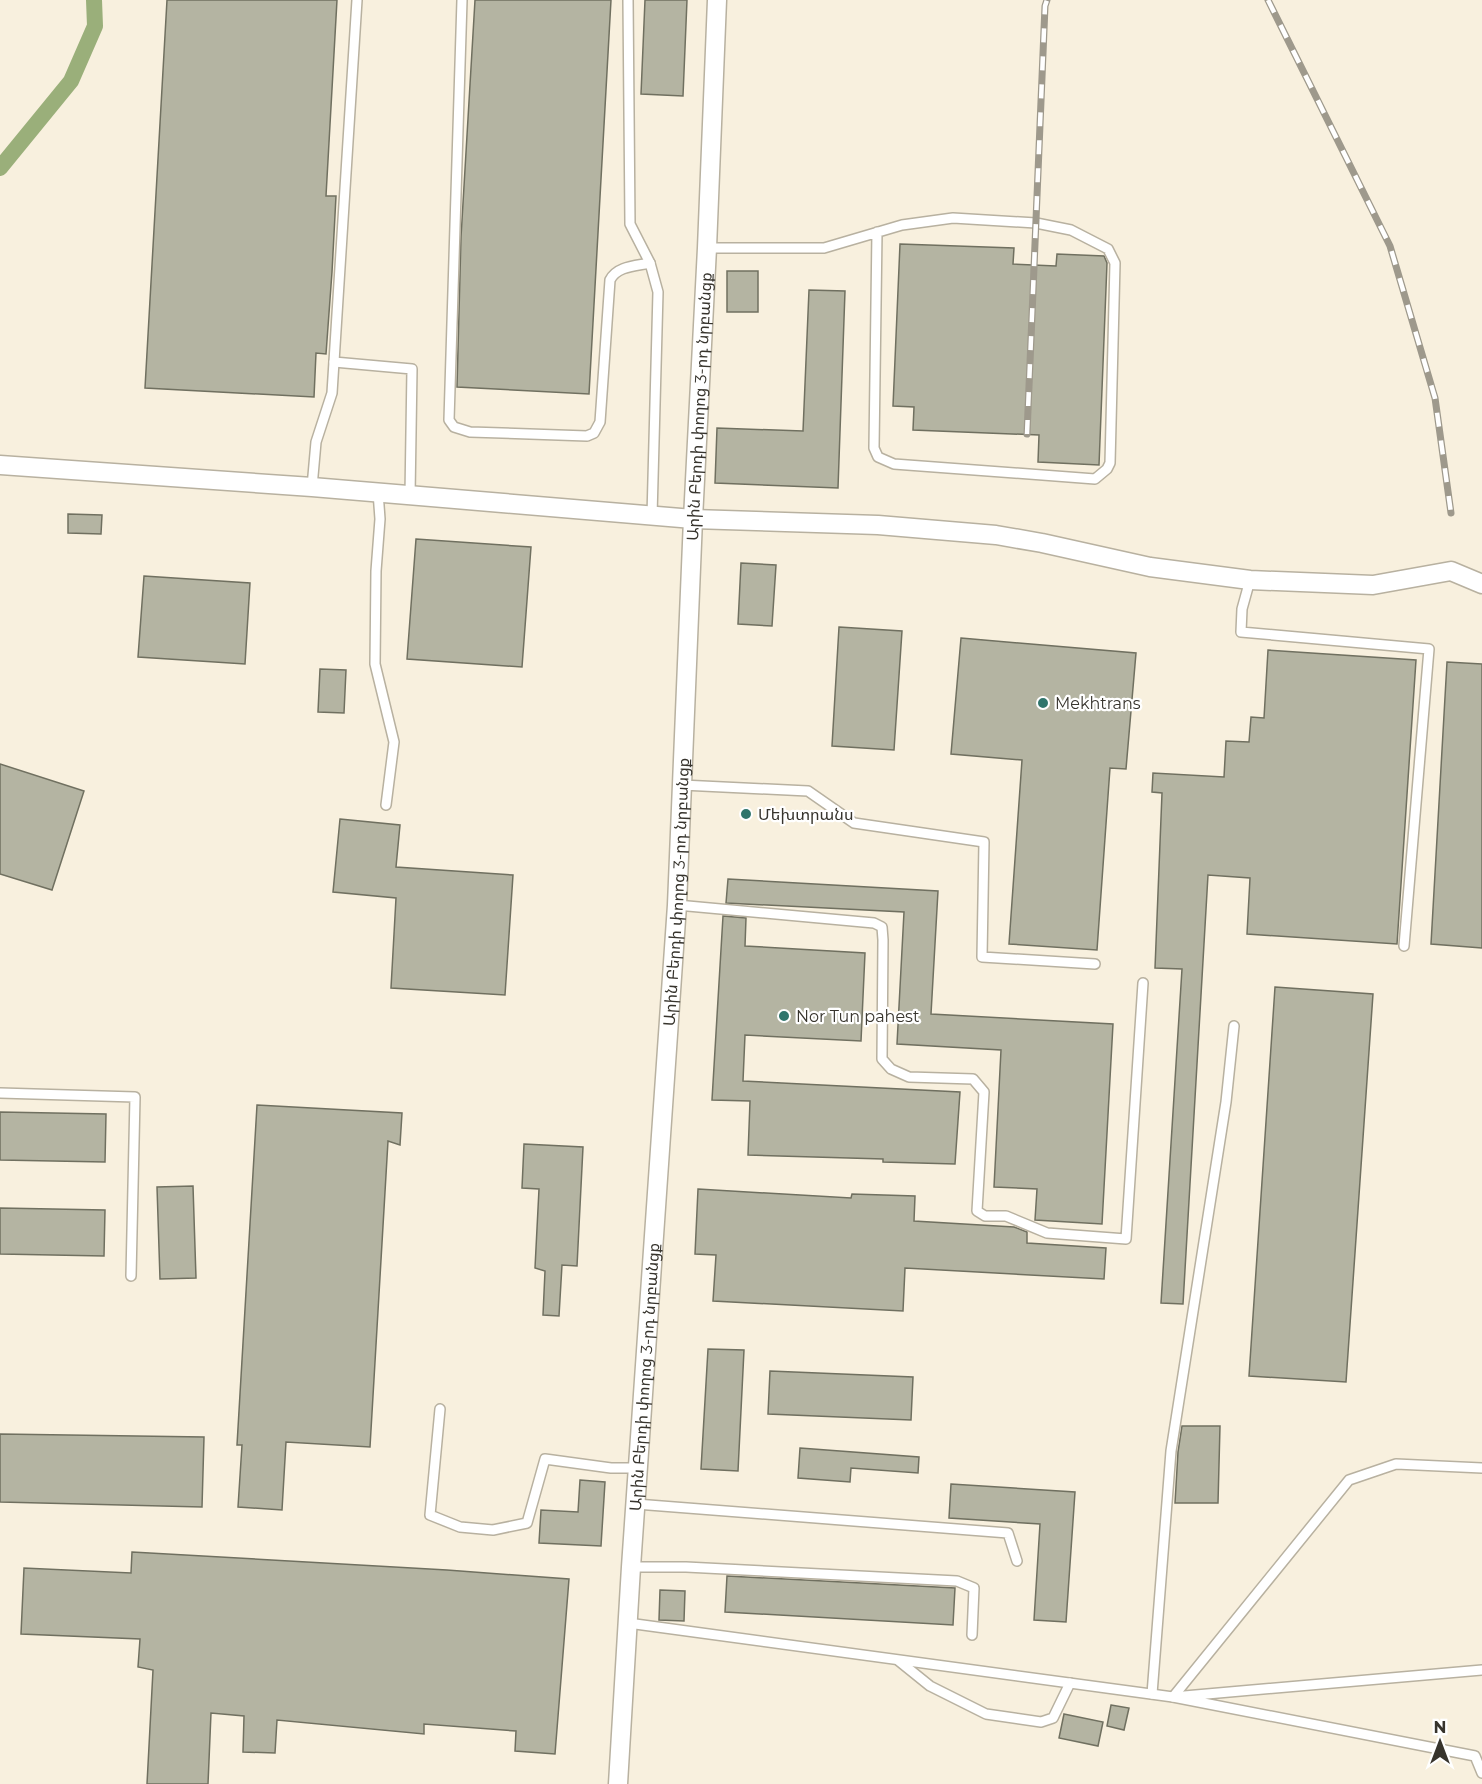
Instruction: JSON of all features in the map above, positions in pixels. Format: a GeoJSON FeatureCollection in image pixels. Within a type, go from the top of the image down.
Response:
{"type":"FeatureCollection","features":[{"type":"Feature","properties":{"kind":"street","name":"Արին Բերդի փողոց 3-րդ նրբանցք"},"geometry":{"type":"LineString","coordinates":[[618,1784],[677,905],[717,0]]}},
{"type":"Feature","properties":{"kind":"street"},"geometry":{"type":"LineString","coordinates":[[0,465],[378,492],[693,519],[878,525],[996,535],[1150,567],[1250,580],[1373,585],[1451,571],[1482,584]]}},
{"type":"Feature","properties":{"kind":"lane"},"geometry":{"type":"LineString","coordinates":[[312,487],[316,442],[332,393],[357,0]]}},
{"type":"Feature","properties":{"kind":"lane"},"geometry":{"type":"LineString","coordinates":[[462,0],[449,420],[454,427],[470,432],[587,436],[594,433],[600,422],[610,280],[613,273],[620,269],[650,263]]}},
{"type":"Feature","properties":{"kind":"lane"},"geometry":{"type":"LineString","coordinates":[[628,0],[630,224],[650,263],[658,292],[652,516]]}},
{"type":"Feature","properties":{"kind":"lane"},"geometry":{"type":"LineString","coordinates":[[707,248],[824,248],[877,232],[902,225],[953,218],[1036,223],[1071,230],[1108,249],[1115,263],[1110,463],[1107,469],[1095,478],[894,464],[878,457],[874,448],[877,232]]}},
{"type":"Feature","properties":{"kind":"lane"},"geometry":{"type":"LineString","coordinates":[[334,362],[412,369],[410,495]]}},
{"type":"Feature","properties":{"kind":"lane"},"geometry":{"type":"LineString","coordinates":[[378,492],[380,519],[376,571],[375,664],[394,742],[386,805]]}},
{"type":"Feature","properties":{"kind":"lane"},"geometry":{"type":"LineString","coordinates":[[1250,580],[1242,609],[1242,632],[1429,649],[1404,946]]}},
{"type":"Feature","properties":{"kind":"lane"},"geometry":{"type":"LineString","coordinates":[[682,785],[808,791],[854,823],[984,842],[982,957],[1095,964]]}},
{"type":"Feature","properties":{"kind":"lane"},"geometry":{"type":"LineString","coordinates":[[677,905],[874,923],[882,927],[882,1059],[891,1069],[909,1077],[973,1079],[984,1092],[977,1211],[985,1216],[1006,1216],[1047,1233],[1126,1239],[1143,983]]}},
{"type":"Feature","properties":{"kind":"lane"},"geometry":{"type":"LineString","coordinates":[[1152,1694],[1171,1451],[1224,1113],[1234,1026]]}},
{"type":"Feature","properties":{"kind":"lane"},"geometry":{"type":"LineString","coordinates":[[0,1093],[135,1097],[131,1276]]}},
{"type":"Feature","properties":{"kind":"lane"},"geometry":{"type":"LineString","coordinates":[[440,1409],[430,1515],[460,1527],[493,1530],[527,1523],[545,1459],[611,1468],[639,1468]]}},
{"type":"Feature","properties":{"kind":"lane"},"geometry":{"type":"LineString","coordinates":[[1173,1697],[1349,1480],[1396,1464],[1482,1468]]}},
{"type":"Feature","properties":{"kind":"lane"},"geometry":{"type":"LineString","coordinates":[[636,1504],[1008,1533],[1017,1561]]}},
{"type":"Feature","properties":{"kind":"lane"},"geometry":{"type":"LineString","coordinates":[[631,1567],[686,1567],[957,1581],[974,1588],[972,1635]]}},
{"type":"Feature","properties":{"kind":"lane"},"geometry":{"type":"LineString","coordinates":[[628,1623],[1173,1697],[1474,1756],[1482,1773]]}},
{"type":"Feature","properties":{"kind":"lane"},"geometry":{"type":"LineString","coordinates":[[897,1660],[930,1686],[955,1699],[986,1714],[1017,1719],[1041,1722],[1053,1718],[1070,1683]]}},
{"type":"Feature","properties":{"kind":"lane"},"geometry":{"type":"LineString","coordinates":[[1173,1697],[1482,1670]]}},
{"type":"Feature","properties":{"kind":"building"},"geometry":{"type":"Polygon","coordinates":[[[167,0],[337,0],[326,196],[336,196],[332,272],[326,354],[316,353],[314,397],[145,388],[167,0]]]}},
{"type":"Feature","properties":{"kind":"building"},"geometry":{"type":"Polygon","coordinates":[[[475,0],[611,0],[589,394],[457,387],[461,237],[475,0]]]}},
{"type":"Feature","properties":{"kind":"building"},"geometry":{"type":"Polygon","coordinates":[[[645,0],[687,0],[683,96],[641,94],[645,0]]]}},
{"type":"Feature","properties":{"kind":"building"},"geometry":{"type":"Polygon","coordinates":[[[900,244],[1014,248],[1013,264],[1056,266],[1057,254],[1104,256],[1107,263],[1099,465],[1038,462],[1039,435],[913,430],[914,407],[893,406],[900,244]]]}},
{"type":"Feature","properties":{"kind":"building"},"geometry":{"type":"Polygon","coordinates":[[[727,271],[758,271],[758,312],[727,312],[727,271]]]}},
{"type":"Feature","properties":{"kind":"building"},"geometry":{"type":"Polygon","coordinates":[[[809,290],[845,291],[838,488],[715,483],[717,428],[803,431],[809,290]]]}},
{"type":"Feature","properties":{"kind":"building"},"geometry":{"type":"Polygon","coordinates":[[[68,514],[102,515],[101,534],[68,533],[68,514]]]}},
{"type":"Feature","properties":{"kind":"building"},"geometry":{"type":"Polygon","coordinates":[[[416,539],[531,547],[522,667],[407,659],[416,539]]]}},
{"type":"Feature","properties":{"kind":"building"},"geometry":{"type":"Polygon","coordinates":[[[741,563],[776,565],[772,626],[738,624],[741,563]]]}},
{"type":"Feature","properties":{"kind":"building"},"geometry":{"type":"Polygon","coordinates":[[[144,576],[250,583],[245,664],[138,657],[144,576]]]}},
{"type":"Feature","properties":{"kind":"building"},"geometry":{"type":"Polygon","coordinates":[[[839,627],[902,631],[894,750],[832,746],[839,627]]]}},
{"type":"Feature","properties":{"kind":"building"},"geometry":{"type":"Polygon","coordinates":[[[961,638],[1136,653],[1126,769],[1110,768],[1097,950],[1009,944],[1022,760],[951,754],[961,638]]]}},
{"type":"Feature","properties":{"kind":"building"},"geometry":{"type":"Polygon","coordinates":[[[1268,650],[1416,660],[1397,944],[1247,934],[1250,878],[1208,875],[1183,1304],[1161,1303],[1182,969],[1155,968],[1162,793],[1152,792],[1153,773],[1224,777],[1226,741],[1249,742],[1251,717],[1264,718],[1268,650]]]}},
{"type":"Feature","properties":{"kind":"building"},"geometry":{"type":"Polygon","coordinates":[[[1447,662],[1482,664],[1482,948],[1431,944],[1447,662]]]}},
{"type":"Feature","properties":{"kind":"building"},"geometry":{"type":"Polygon","coordinates":[[[320,669],[346,670],[344,713],[318,712],[320,669]]]}},
{"type":"Feature","properties":{"kind":"building"},"geometry":{"type":"Polygon","coordinates":[[[0,764],[84,791],[52,890],[0,874],[0,764]]]}},
{"type":"Feature","properties":{"kind":"building"},"geometry":{"type":"Polygon","coordinates":[[[340,819],[400,825],[396,867],[513,875],[505,995],[391,988],[396,898],[333,892],[340,819]]]}},
{"type":"Feature","properties":{"kind":"building"},"geometry":{"type":"Polygon","coordinates":[[[728,879],[938,891],[931,1014],[1113,1024],[1102,1224],[1035,1220],[1037,1189],[994,1187],[1001,1050],[897,1044],[904,912],[726,903],[728,879]]]}},
{"type":"Feature","properties":{"kind":"building"},"geometry":{"type":"Polygon","coordinates":[[[723,916],[746,918],[745,946],[865,953],[861,1041],[745,1035],[743,1081],[960,1092],[955,1164],[883,1162],[883,1159],[748,1155],[750,1101],[712,1100],[723,916]]]}},
{"type":"Feature","properties":{"kind":"building"},"geometry":{"type":"Polygon","coordinates":[[[1275,987],[1373,994],[1346,1382],[1249,1376],[1275,987]]]}},
{"type":"Feature","properties":{"kind":"building"},"geometry":{"type":"Polygon","coordinates":[[[257,1105],[402,1113],[400,1145],[388,1141],[370,1447],[286,1442],[282,1510],[238,1507],[242,1445],[237,1445],[257,1105]]]}},
{"type":"Feature","properties":{"kind":"building"},"geometry":{"type":"Polygon","coordinates":[[[0,1112],[106,1114],[105,1162],[0,1160],[0,1112]]]}},
{"type":"Feature","properties":{"kind":"building"},"geometry":{"type":"Polygon","coordinates":[[[524,1144],[583,1147],[577,1266],[562,1265],[559,1316],[543,1315],[545,1271],[535,1268],[539,1189],[522,1188],[524,1144]]]}},
{"type":"Feature","properties":{"kind":"building"},"geometry":{"type":"Polygon","coordinates":[[[193,1186],[196,1278],[160,1279],[157,1187],[193,1186]]]}},
{"type":"Feature","properties":{"kind":"building"},"geometry":{"type":"Polygon","coordinates":[[[698,1189],[851,1198],[852,1194],[915,1196],[914,1221],[1014,1227],[1027,1232],[1027,1243],[1106,1248],[1104,1279],[905,1268],[903,1311],[713,1301],[716,1255],[695,1254],[698,1189]]]}},
{"type":"Feature","properties":{"kind":"building"},"geometry":{"type":"Polygon","coordinates":[[[0,1208],[105,1210],[104,1256],[0,1254],[0,1208]]]}},
{"type":"Feature","properties":{"kind":"building"},"geometry":{"type":"Polygon","coordinates":[[[708,1349],[744,1350],[738,1471],[701,1469],[708,1349]]]}},
{"type":"Feature","properties":{"kind":"building"},"geometry":{"type":"Polygon","coordinates":[[[770,1371],[913,1377],[911,1420],[768,1414],[770,1371]]]}},
{"type":"Feature","properties":{"kind":"building"},"geometry":{"type":"Polygon","coordinates":[[[1182,1426],[1220,1426],[1218,1503],[1175,1503],[1182,1426]]]}},
{"type":"Feature","properties":{"kind":"building"},"geometry":{"type":"Polygon","coordinates":[[[0,1434],[204,1437],[202,1507],[0,1502],[0,1434]]]}},
{"type":"Feature","properties":{"kind":"building"},"geometry":{"type":"Polygon","coordinates":[[[800,1448],[919,1457],[918,1473],[851,1468],[850,1482],[798,1478],[800,1448]]]}},
{"type":"Feature","properties":{"kind":"building"},"geometry":{"type":"Polygon","coordinates":[[[580,1480],[605,1482],[601,1546],[539,1543],[541,1510],[578,1512],[580,1480]]]}},
{"type":"Feature","properties":{"kind":"building"},"geometry":{"type":"Polygon","coordinates":[[[951,1484],[1075,1492],[1066,1622],[1034,1620],[1040,1524],[949,1518],[951,1484]]]}},
{"type":"Feature","properties":{"kind":"building"},"geometry":{"type":"Polygon","coordinates":[[[132,1552],[569,1579],[555,1754],[515,1751],[516,1731],[424,1724],[424,1734],[277,1720],[275,1753],[243,1752],[244,1716],[211,1713],[208,1784],[147,1784],[153,1670],[138,1667],[140,1639],[21,1634],[24,1568],[131,1573],[132,1552]]]}},
{"type":"Feature","properties":{"kind":"building"},"geometry":{"type":"Polygon","coordinates":[[[727,1576],[955,1588],[953,1625],[725,1612],[727,1576]]]}},
{"type":"Feature","properties":{"kind":"building"},"geometry":{"type":"Polygon","coordinates":[[[660,1590],[685,1591],[684,1621],[659,1620],[660,1590]]]}},
{"type":"Feature","properties":{"kind":"building"},"geometry":{"type":"Polygon","coordinates":[[[1111,1705],[1129,1708],[1124,1730],[1107,1726],[1111,1705]]]}},
{"type":"Feature","properties":{"kind":"building"},"geometry":{"type":"Polygon","coordinates":[[[1064,1714],[1103,1722],[1098,1746],[1059,1738],[1064,1714]]]}},
{"type":"Feature","properties":{"kind":"waterway"},"geometry":{"type":"LineString","coordinates":[[0,168],[71,81],[95,26],[94,0]]}},
{"type":"Feature","properties":{"kind":"railway"},"geometry":{"type":"LineString","coordinates":[[1027,434],[1047,0]]}},
{"type":"Feature","properties":{"kind":"railway"},"geometry":{"type":"LineString","coordinates":[[1268,0],[1390,246],[1435,398],[1451,513]]}},
{"type":"Feature","properties":{"kind":"place","name":"Mekhtrans"},"geometry":{"type":"Point","coordinates":[1043,703]}},
{"type":"Feature","properties":{"kind":"place","name":"Մեխտրանս"},"geometry":{"type":"Point","coordinates":[746,814]}},
{"type":"Feature","properties":{"kind":"place","name":"Nor Tun pahest"},"geometry":{"type":"Point","coordinates":[784,1016]}}]}
